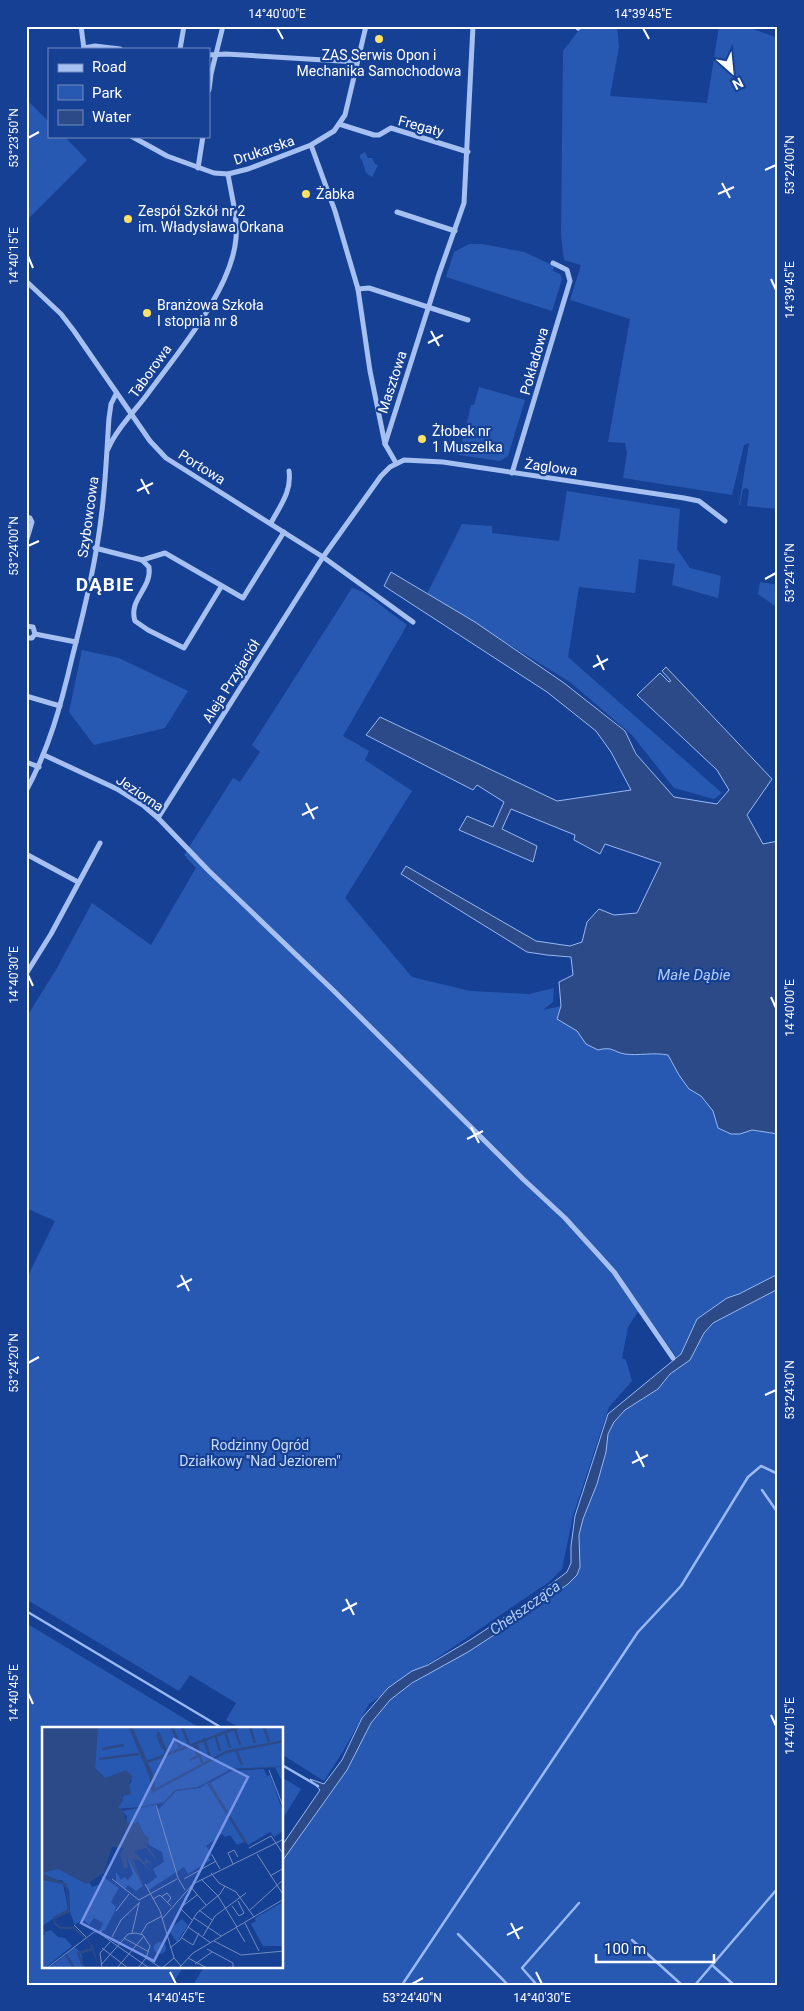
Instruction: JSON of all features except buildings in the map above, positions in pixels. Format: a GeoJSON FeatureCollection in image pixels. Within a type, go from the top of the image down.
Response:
{"type":"FeatureCollection","features":[{"type":"Feature","properties":{"kind":"street"},"geometry":{"type":"LineString","coordinates":[[81,26],[84,48],[95,46],[112,48]]}},
{"type":"Feature","properties":{"kind":"street"},"geometry":{"type":"LineString","coordinates":[[180,48],[184,26]]}},
{"type":"Feature","properties":{"kind":"street"},"geometry":{"type":"LineString","coordinates":[[210,85],[223,26]]}},
{"type":"Feature","properties":{"kind":"street","name":"Drukarska"},"geometry":{"type":"LineString","coordinates":[[135,138],[167,156],[198,168],[214,173],[228,174],[262,165],[311,145],[328,136],[344,115],[366,26]]}},
{"type":"Feature","properties":{"kind":"street"},"geometry":{"type":"LineString","coordinates":[[397,212],[455,231],[464,203],[473,26]]}},
{"type":"Feature","properties":{"kind":"street"},"geometry":{"type":"LineString","coordinates":[[210,55],[226,54],[357,62]]}},
{"type":"Feature","properties":{"kind":"street","name":"Fregaty"},"geometry":{"type":"LineString","coordinates":[[339,124],[374,135],[380,135],[391,128],[468,152]]}},
{"type":"Feature","properties":{"kind":"street"},"geometry":{"type":"LineString","coordinates":[[198,168],[203,138]]}},
{"type":"Feature","properties":{"kind":"street"},"geometry":{"type":"LineString","coordinates":[[311,145],[331,200],[358,289],[370,371],[385,444],[396,463],[381,476],[323,557]]}},
{"type":"Feature","properties":{"kind":"street","name":"Taborowa"},"geometry":{"type":"LineString","coordinates":[[131,415],[195,328],[225,277],[234,251],[236,237],[236,217],[228,174]]}},
{"type":"Feature","properties":{"kind":"street","name":"Masztowa"},"geometry":{"type":"LineString","coordinates":[[385,444],[439,274],[455,231]]}},
{"type":"Feature","properties":{"kind":"street","name":"Pokładowa"},"geometry":{"type":"LineString","coordinates":[[512,473],[570,281],[570,275],[567,270],[553,263]]}},
{"type":"Feature","properties":{"kind":"street","name":"Portowa"},"geometry":{"type":"LineString","coordinates":[[26,280],[61,314],[131,415],[150,441],[166,458],[323,557],[413,622]]}},
{"type":"Feature","properties":{"kind":"street"},"geometry":{"type":"LineString","coordinates":[[358,289],[369,288],[468,320]]}},
{"type":"Feature","properties":{"kind":"street","name":"Szybowcowa"},"geometry":{"type":"LineString","coordinates":[[26,791],[44,755],[60,706],[76,642],[96,548],[103,502],[109,418],[116,394]]}},
{"type":"Feature","properties":{"kind":"street","name":"Szybowcowa"},"geometry":{"type":"LineString","coordinates":[[107,454],[113,440],[131,415]]}},
{"type":"Feature","properties":{"kind":"street","name":"Żaglowa"},"geometry":{"type":"LineString","coordinates":[[396,463],[412,459],[699,501],[725,521]]}},
{"type":"Feature","properties":{"kind":"street"},"geometry":{"type":"LineString","coordinates":[[271,523],[288,491],[290,483],[289,471]]}},
{"type":"Feature","properties":{"kind":"street"},"geometry":{"type":"LineString","coordinates":[[26,517],[30,518],[32,522],[26,542]]}},
{"type":"Feature","properties":{"kind":"street"},"geometry":{"type":"LineString","coordinates":[[96,548],[142,560],[165,553],[221,587],[244,598],[284,532]]}},
{"type":"Feature","properties":{"kind":"street","name":"Aleja Przyjaciół"},"geometry":{"type":"LineString","coordinates":[[158,818],[323,557]]}},
{"type":"Feature","properties":{"kind":"street"},"geometry":{"type":"LineString","coordinates":[[142,560],[148,567],[149,580],[133,609],[135,620],[148,630],[184,648],[221,587]]}},
{"type":"Feature","properties":{"kind":"street"},"geometry":{"type":"LineString","coordinates":[[26,626],[33,627],[36,634]]}},
{"type":"Feature","properties":{"kind":"street"},"geometry":{"type":"LineString","coordinates":[[36,634],[76,642]]}},
{"type":"Feature","properties":{"kind":"street"},"geometry":{"type":"LineString","coordinates":[[26,638],[32,638],[36,634]]}},
{"type":"Feature","properties":{"kind":"street"},"geometry":{"type":"LineString","coordinates":[[26,696],[60,706]]}},
{"type":"Feature","properties":{"kind":"street","name":"Jeziorna"},"geometry":{"type":"LineString","coordinates":[[44,755],[117,789],[144,806],[158,818],[208,870],[335,992],[522,1179],[565,1218],[614,1272],[673,1358]]}},
{"type":"Feature","properties":{"kind":"street"},"geometry":{"type":"LineString","coordinates":[[26,762],[39,767]]}},
{"type":"Feature","properties":{"kind":"street"},"geometry":{"type":"LineString","coordinates":[[26,974],[51,934],[100,843]]}},
{"type":"Feature","properties":{"kind":"street"},"geometry":{"type":"LineString","coordinates":[[26,854],[78,882]]}},
{"type":"Feature","properties":{"kind":"green space"},"geometry":{"type":"Polygon","coordinates":[[[582,26],[617,26],[619,47],[610,96],[707,103],[719,26],[744,26],[778,38],[778,509],[747,506],[749,490],[746,488],[743,489],[739,505],[749,443],[744,445],[732,495],[623,478],[627,453],[625,443],[608,442],[630,319],[570,300],[581,265],[564,260],[561,235],[563,51],[582,26]]]}},
{"type":"Feature","properties":{"kind":"green space"},"geometry":{"type":"Polygon","coordinates":[[[26,99],[48,121],[48,138],[66,138],[87,160],[26,221],[26,99]]]}},
{"type":"Feature","properties":{"kind":"green space"},"geometry":{"type":"Polygon","coordinates":[[[365,152],[368,158],[372,158],[375,164],[378,165],[372,177],[366,173],[360,158],[360,155],[365,152]]]}},
{"type":"Feature","properties":{"kind":"green space"},"geometry":{"type":"Polygon","coordinates":[[[469,244],[482,244],[524,252],[554,266],[553,271],[560,274],[562,279],[552,311],[446,277],[454,252],[469,244]]]}},
{"type":"Feature","properties":{"kind":"green space"},"geometry":{"type":"Polygon","coordinates":[[[479,387],[525,400],[508,456],[500,461],[459,455],[471,405],[474,405],[479,387]]]}},
{"type":"Feature","properties":{"kind":"green space"},"geometry":{"type":"Polygon","coordinates":[[[567,491],[680,509],[677,549],[690,568],[721,576],[718,598],[672,585],[675,564],[639,559],[635,593],[579,587],[568,657],[722,793],[714,799],[674,788],[632,735],[570,682],[427,594],[462,524],[492,526],[492,533],[559,541],[567,491]]]}},
{"type":"Feature","properties":{"kind":"green space"},"geometry":{"type":"Polygon","coordinates":[[[760,582],[778,585],[778,608],[758,594],[760,582]]]}},
{"type":"Feature","properties":{"kind":"green space","name":"Rodzinny Ogród Działkowy \"Nad Jeziorem\""},"geometry":{"type":"Polygon","coordinates":[[[352,588],[363,592],[407,625],[343,736],[369,751],[365,760],[412,791],[345,898],[412,977],[470,991],[529,994],[554,988],[553,1002],[543,1010],[561,1006],[598,1049],[611,1049],[623,1054],[656,1039],[743,1132],[752,1130],[778,1134],[778,1274],[739,1295],[727,1298],[697,1319],[681,1354],[677,1358],[641,1307],[628,1327],[622,1358],[626,1360],[632,1381],[609,1407],[573,1516],[562,1569],[549,1582],[369,1704],[324,1781],[284,1756],[284,1727],[238,1727],[226,1720],[236,1703],[190,1675],[179,1691],[26,1599],[26,1280],[55,1221],[26,1208],[26,1018],[57,968],[92,903],[151,945],[196,868],[184,855],[233,778],[240,782],[260,752],[252,745],[352,588]]]}},
{"type":"Feature","properties":{"kind":"green space"},"geometry":{"type":"Polygon","coordinates":[[[82,650],[119,658],[188,691],[165,728],[94,745],[69,712],[82,650]]]}},
{"type":"Feature","properties":{"kind":"green space"},"geometry":{"type":"Polygon","coordinates":[[[778,1289],[778,1985],[193,1985],[203,1968],[284,1968],[284,1859],[347,1770],[371,1723],[390,1700],[402,1690],[511,1624],[568,1584],[577,1575],[580,1567],[579,1535],[583,1519],[597,1484],[606,1452],[608,1434],[614,1422],[625,1410],[658,1389],[670,1374],[690,1360],[704,1333],[713,1323],[778,1289]]]}},
{"type":"Feature","properties":{"kind":"green space"},"geometry":{"type":"Polygon","coordinates":[[[26,1623],[198,1727],[42,1727],[42,1968],[182,1968],[172,1985],[26,1985],[26,1623]]]}},
{"type":"Feature","properties":{"kind":"green space"},"geometry":{"type":"Polygon","coordinates":[[[284,1779],[301,1789],[284,1816],[284,1779]]]}},
{"type":"Feature","properties":{"kind":"water","name":"Małe Dąbie"},"geometry":{"type":"Polygon","coordinates":[[[391,572],[475,622],[564,683],[625,731],[636,754],[674,797],[717,804],[729,790],[717,770],[637,695],[660,673],[669,682],[671,681],[662,671],[666,667],[772,779],[747,815],[763,844],[778,841],[778,1134],[752,1130],[740,1134],[731,1134],[718,1128],[713,1111],[701,1096],[689,1089],[668,1055],[625,1054],[610,1049],[598,1050],[586,1044],[577,1031],[557,1019],[561,1006],[559,982],[573,975],[571,957],[527,952],[401,874],[406,866],[536,941],[570,946],[582,942],[587,922],[599,909],[614,915],[637,913],[661,863],[605,844],[600,854],[574,840],[575,835],[511,809],[502,829],[537,846],[533,862],[459,830],[467,816],[493,827],[504,802],[477,785],[473,790],[366,735],[380,717],[557,801],[631,790],[611,752],[596,731],[547,692],[384,586],[391,572]]]}},
{"type":"Feature","properties":{"kind":"water","name":"Chełszcząca"},"geometry":{"type":"Polygon","coordinates":[[[778,1274],[778,1289],[713,1323],[704,1333],[690,1360],[670,1374],[658,1389],[625,1410],[614,1422],[608,1434],[606,1452],[597,1484],[583,1519],[579,1535],[580,1567],[577,1575],[568,1584],[511,1624],[468,1652],[412,1683],[390,1700],[371,1723],[347,1770],[284,1859],[284,1843],[320,1790],[310,1779],[324,1784],[342,1760],[362,1718],[388,1688],[412,1671],[428,1665],[470,1640],[523,1605],[567,1572],[571,1563],[575,1516],[608,1414],[681,1354],[697,1319],[727,1298],[778,1274]]]}},
{"type":"Feature","properties":{"kind":"waterway"},"geometry":{"type":"LineString","coordinates":[[402,1985],[638,1632],[681,1586],[748,1477],[761,1466],[776,1473],[778,1476]]}},
{"type":"Feature","properties":{"kind":"waterway"},"geometry":{"type":"LineString","coordinates":[[762,1490],[778,1513]]}},
{"type":"Feature","properties":{"kind":"waterway"},"geometry":{"type":"LineString","coordinates":[[26,1611],[220,1727]]}},
{"type":"Feature","properties":{"kind":"waterway"},"geometry":{"type":"LineString","coordinates":[[284,1766],[318,1786]]}},
{"type":"Feature","properties":{"kind":"waterway"},"geometry":{"type":"LineString","coordinates":[[695,1985],[778,1888]]}},
{"type":"Feature","properties":{"kind":"waterway"},"geometry":{"type":"LineString","coordinates":[[537,1985],[522,1968],[579,1903]]}},
{"type":"Feature","properties":{"kind":"waterway"},"geometry":{"type":"LineString","coordinates":[[458,1934],[508,1985]]}},
{"type":"Feature","properties":{"kind":"waterway"},"geometry":{"type":"LineString","coordinates":[[632,1940],[682,1985]]}},
{"type":"Feature","properties":{"kind":"waterway"},"geometry":{"type":"LineString","coordinates":[[712,1965],[734,1985]]}},
{"type":"Feature","properties":{"kind":"place","name":"ZAS Serwis Opon i Mechanika Samochodowa"},"geometry":{"type":"Point","coordinates":[379,39]}},
{"type":"Feature","properties":{"kind":"place","name":"Żabka"},"geometry":{"type":"Point","coordinates":[306,194]}},
{"type":"Feature","properties":{"kind":"place","name":"Zespół Szkół nr 2 im. Władysława Orkana"},"geometry":{"type":"Point","coordinates":[128,219]}},
{"type":"Feature","properties":{"kind":"place","name":"Branżowa Szkoła I stopnia nr 8"},"geometry":{"type":"Point","coordinates":[147,313]}},
{"type":"Feature","properties":{"kind":"place","name":"Żłobek nr 1 Muszelka"},"geometry":{"type":"Point","coordinates":[422,439]}},
{"type":"Feature","properties":{"kind":"district","name":"DĄBIE"},"geometry":{"type":"Point","coordinates":[105,584]}}]}
